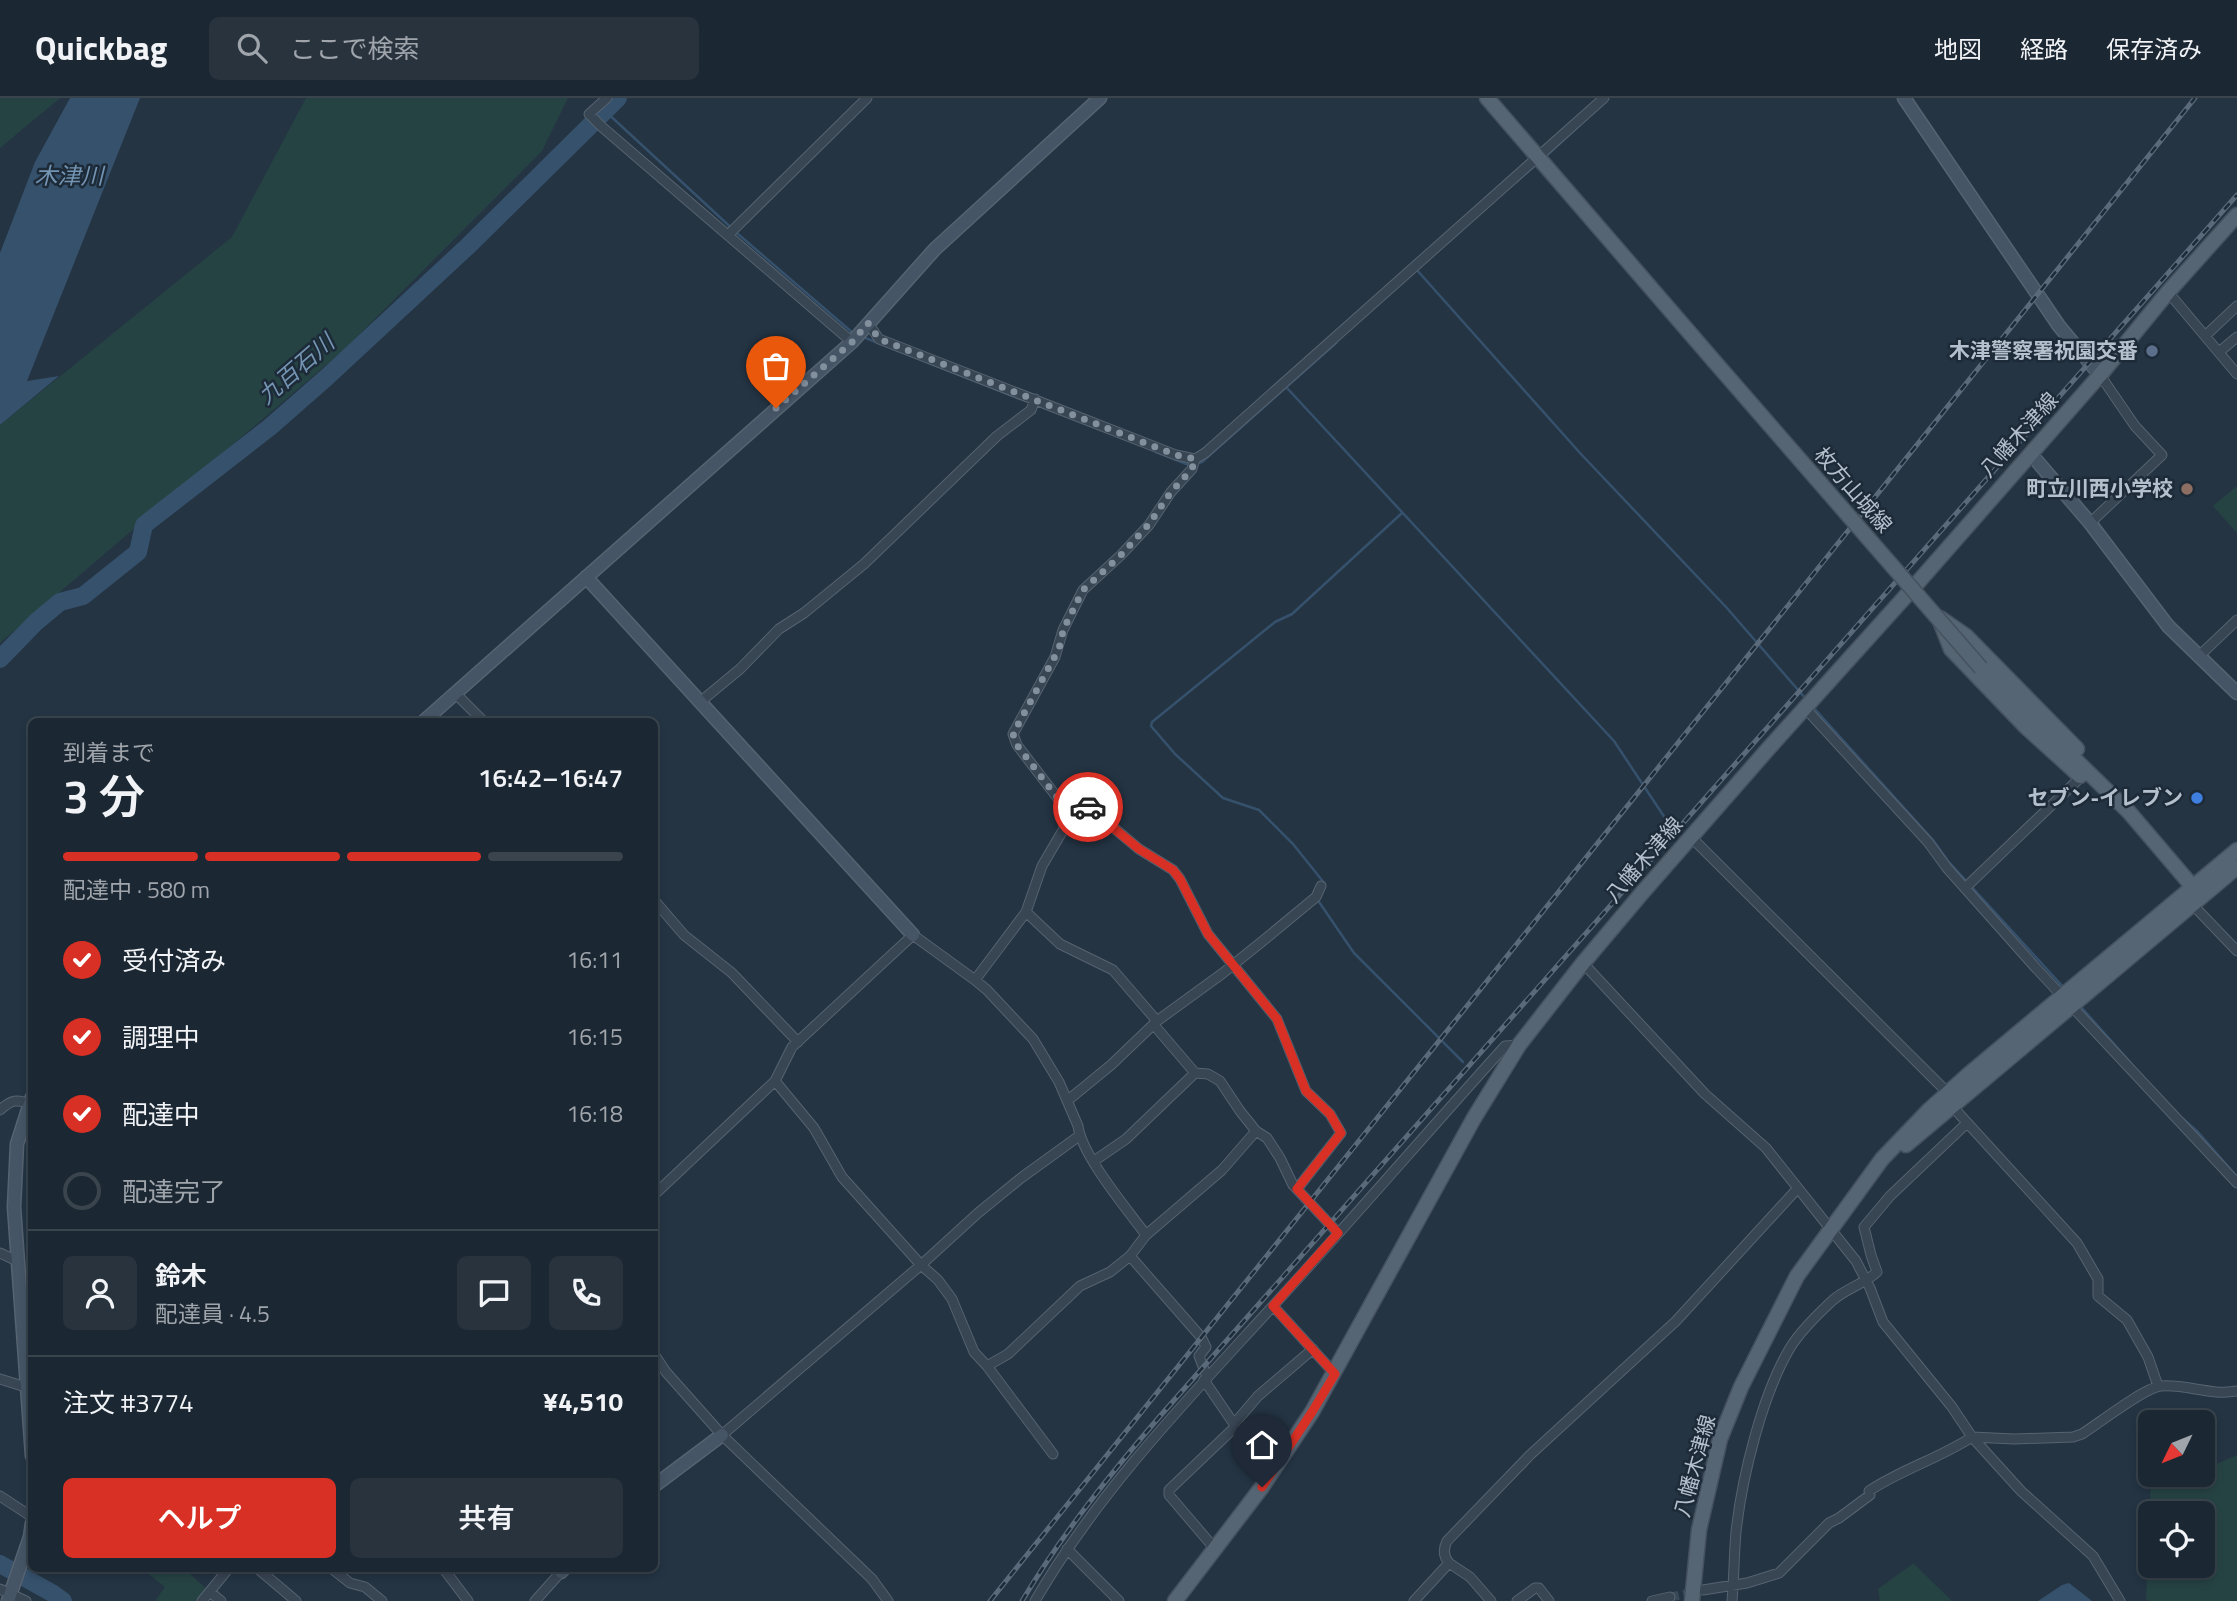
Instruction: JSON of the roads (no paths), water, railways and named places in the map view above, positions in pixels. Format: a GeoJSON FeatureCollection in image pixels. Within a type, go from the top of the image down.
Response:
{"type":"FeatureCollection","features":[{"type":"Feature","properties":{"kind":"main road","name":"枚方山城線"},"geometry":{"type":"LineString","coordinates":[[1487,98],[1981,668],[2129,812],[2193,896]]}},
{"type":"Feature","properties":{"kind":"main road","name":"八幡木津線"},"geometry":{"type":"LineString","coordinates":[[1175,1601],[1286,1452],[1335,1374],[1474,1118],[1519,1045],[1583,963],[2101,375],[2168,292],[2237,215]]}},
{"type":"Feature","properties":{"kind":"main road"},"geometry":{"type":"LineString","coordinates":[[1913,588],[1939,618],[1966,636],[2050,719],[2098,772],[2129,812]]}},
{"type":"Feature","properties":{"kind":"main road"},"geometry":{"type":"LineString","coordinates":[[1939,618],[1951,649],[2026,727],[2081,777],[2129,812]]}},
{"type":"Feature","properties":{"kind":"main road","name":"八幡木津線"},"geometry":{"type":"LineString","coordinates":[[2193,896],[2237,850]]}},
{"type":"Feature","properties":{"kind":"main road","name":"八幡木津線"},"geometry":{"type":"LineString","coordinates":[[1698,1596],[1699,1530],[1720,1439],[1741,1387],[1780,1310],[1832,1230],[1885,1166],[1949,1099],[2193,896],[2237,867]]}},
{"type":"Feature","properties":{"kind":"street"},"geometry":{"type":"LineString","coordinates":[[607,98],[589,114],[852,342]]}},
{"type":"Feature","properties":{"kind":"street"},"geometry":{"type":"LineString","coordinates":[[728,234],[867,98]]}},
{"type":"Feature","properties":{"kind":"street"},"geometry":{"type":"LineString","coordinates":[[427,718],[852,342],[935,249],[1100,98]]}},
{"type":"Feature","properties":{"kind":"street"},"geometry":{"type":"LineString","coordinates":[[1073,813],[1063,805],[1017,745],[1013,734],[1055,656],[1063,630],[1083,590],[1121,555],[1149,524],[1171,492],[1192,469],[1195,459],[1205,453],[1604,98]]}},
{"type":"Feature","properties":{"kind":"street"},"geometry":{"type":"LineString","coordinates":[[1904,98],[2059,326],[2101,375],[2135,426],[2162,455],[2090,523]]}},
{"type":"Feature","properties":{"kind":"street"},"geometry":{"type":"LineString","coordinates":[[2168,292],[2237,374]]}},
{"type":"Feature","properties":{"kind":"street"},"geometry":{"type":"LineString","coordinates":[[2205,336],[2237,306]]}},
{"type":"Feature","properties":{"kind":"street"},"geometry":{"type":"LineString","coordinates":[[868,323],[879,339],[1176,455],[1195,459]]}},
{"type":"Feature","properties":{"kind":"street"},"geometry":{"type":"LineString","coordinates":[[2219,352],[2237,337]]}},
{"type":"Feature","properties":{"kind":"street"},"geometry":{"type":"LineString","coordinates":[[700,702],[740,669],[779,629],[804,613],[864,564],[997,436],[1031,410],[1035,399]]}},
{"type":"Feature","properties":{"kind":"street"},"geometry":{"type":"LineString","coordinates":[[2031,454],[2090,523],[2156,612],[2198,657],[2237,693]]}},
{"type":"Feature","properties":{"kind":"street"},"geometry":{"type":"LineString","coordinates":[[586,577],[913,935],[987,990],[1033,1039],[1046,1058],[1067,1101],[1078,1126],[1079,1136],[1146,1235]]}},
{"type":"Feature","properties":{"kind":"street"},"geometry":{"type":"LineString","coordinates":[[2198,657],[2237,620]]}},
{"type":"Feature","properties":{"kind":"street"},"geometry":{"type":"LineString","coordinates":[[455,693],[480,718]]}},
{"type":"Feature","properties":{"kind":"street"},"geometry":{"type":"LineString","coordinates":[[1805,708],[1928,842],[1947,869],[2066,1001],[2237,1184]]}},
{"type":"Feature","properties":{"kind":"street"},"geometry":{"type":"LineString","coordinates":[[1965,888],[2081,777]]}},
{"type":"Feature","properties":{"kind":"street"},"geometry":{"type":"LineString","coordinates":[[975,980],[1026,912],[1042,866],[1073,813],[1082,807],[1089,807],[1139,849],[1173,870],[1208,934],[1277,1019],[1302,1084],[1339,1127],[1341,1133],[1336,1141],[1297,1189]]}},
{"type":"Feature","properties":{"kind":"street"},"geometry":{"type":"LineString","coordinates":[[1692,838],[1949,1099],[1967,1123],[2077,1243],[2098,1279],[2098,1296],[2127,1320],[2148,1357],[2158,1386]]}},
{"type":"Feature","properties":{"kind":"street"},"geometry":{"type":"LineString","coordinates":[[1067,1101],[1156,1023],[1232,966],[1316,897],[1321,886]]}},
{"type":"Feature","properties":{"kind":"street"},"geometry":{"type":"LineString","coordinates":[[2193,896],[2237,951]]}},
{"type":"Feature","properties":{"kind":"street"},"geometry":{"type":"LineString","coordinates":[[658,905],[684,935],[732,974],[798,1042]]}},
{"type":"Feature","properties":{"kind":"street"},"geometry":{"type":"LineString","coordinates":[[1026,912],[1060,944],[1113,970],[1195,1073],[1208,1074],[1220,1081],[1256,1131],[1267,1138],[1293,1185],[1338,1233]]}},
{"type":"Feature","properties":{"kind":"street"},"geometry":{"type":"LineString","coordinates":[[658,1191],[775,1080],[792,1047],[913,935]]}},
{"type":"Feature","properties":{"kind":"street"},"geometry":{"type":"LineString","coordinates":[[1583,963],[1705,1094],[1766,1148],[1856,1261],[1883,1322],[1952,1407],[1972,1437],[2021,1491],[2093,1556],[2120,1601]]}},
{"type":"Feature","properties":{"kind":"street"},"geometry":{"type":"LineString","coordinates":[[1035,1601],[1067,1549],[1113,1488],[1206,1379],[1505,1046],[1519,1045]]}},
{"type":"Feature","properties":{"kind":"street"},"geometry":{"type":"LineString","coordinates":[[1094,1161],[1126,1139],[1195,1073]]}},
{"type":"Feature","properties":{"kind":"street"},"geometry":{"type":"LineString","coordinates":[[775,1080],[814,1128],[842,1177],[921,1265],[938,1280],[951,1299],[974,1352],[1053,1454]]}},
{"type":"Feature","properties":{"kind":"street"},"geometry":{"type":"LineString","coordinates":[[0,1110],[12,1100],[28,1101]]}},
{"type":"Feature","properties":{"kind":"street"},"geometry":{"type":"LineString","coordinates":[[28,1108],[18,1144],[15,1173],[17,1261],[28,1377]]}},
{"type":"Feature","properties":{"kind":"street"},"geometry":{"type":"LineString","coordinates":[[1732,1601],[1738,1516],[1758,1429],[1769,1395],[1791,1347],[1832,1301],[1853,1286],[1867,1281],[1877,1272],[1864,1227],[1890,1196],[1967,1123]]}},
{"type":"Feature","properties":{"kind":"street"},"geometry":{"type":"LineString","coordinates":[[987,1366],[1008,1354],[1080,1286],[1110,1272],[1130,1256],[1146,1235],[1214,1177],[1256,1131]]}},
{"type":"Feature","properties":{"kind":"street"},"geometry":{"type":"LineString","coordinates":[[658,1483],[722,1435],[1010,1187],[1079,1136]]}},
{"type":"Feature","properties":{"kind":"street"},"geometry":{"type":"LineString","coordinates":[[1491,1601],[1469,1577],[1444,1558],[1447,1541],[1530,1455],[1676,1321],[1798,1188]]}},
{"type":"Feature","properties":{"kind":"street"},"geometry":{"type":"LineString","coordinates":[[0,1253],[17,1261]]}},
{"type":"Feature","properties":{"kind":"street"},"geometry":{"type":"LineString","coordinates":[[1130,1256],[1201,1337],[1206,1347],[1199,1356],[1206,1379],[1234,1424]]}},
{"type":"Feature","properties":{"kind":"street"},"geometry":{"type":"LineString","coordinates":[[1273,1306],[1335,1374]]}},
{"type":"Feature","properties":{"kind":"street"},"geometry":{"type":"LineString","coordinates":[[1215,1549],[1169,1495],[1169,1490],[1218,1445],[1258,1396],[1313,1349]]}},
{"type":"Feature","properties":{"kind":"street"},"geometry":{"type":"LineString","coordinates":[[658,1360],[722,1435],[854,1561],[888,1601]]}},
{"type":"Feature","properties":{"kind":"street"},"geometry":{"type":"LineString","coordinates":[[0,1379],[28,1388]]}},
{"type":"Feature","properties":{"kind":"street"},"geometry":{"type":"LineString","coordinates":[[1698,1596],[1779,1573],[1829,1522],[1870,1495],[1869,1491],[1894,1474],[1953,1450],[1972,1437],[2073,1437],[2158,1386],[2222,1394],[2237,1391]]}},
{"type":"Feature","properties":{"kind":"street"},"geometry":{"type":"LineString","coordinates":[[0,1496],[28,1514]]}},
{"type":"Feature","properties":{"kind":"street"},"geometry":{"type":"LineString","coordinates":[[26,1601],[8,1593],[28,1539]]}},
{"type":"Feature","properties":{"kind":"street"},"geometry":{"type":"LineString","coordinates":[[1067,1549],[1119,1601]]}},
{"type":"Feature","properties":{"kind":"street"},"geometry":{"type":"LineString","coordinates":[[1414,1601],[1448,1563]]}},
{"type":"Feature","properties":{"kind":"street"},"geometry":{"type":"LineString","coordinates":[[202,1601],[226,1572]]}},
{"type":"Feature","properties":{"kind":"street"},"geometry":{"type":"LineString","coordinates":[[262,1572],[296,1601]]}},
{"type":"Feature","properties":{"kind":"street"},"geometry":{"type":"LineString","coordinates":[[337,1572],[350,1583],[365,1587],[382,1601]]}},
{"type":"Feature","properties":{"kind":"street"},"geometry":{"type":"LineString","coordinates":[[446,1572],[468,1601]]}},
{"type":"Feature","properties":{"kind":"street"},"geometry":{"type":"LineString","coordinates":[[541,1599],[558,1572]]}},
{"type":"Feature","properties":{"kind":"street"},"geometry":{"type":"LineString","coordinates":[[1517,1601],[1535,1588],[1539,1588],[1549,1601]]}},
{"type":"Feature","properties":{"kind":"street"},"geometry":{"type":"LineString","coordinates":[[210,1592],[220,1601]]}},
{"type":"Feature","properties":{"kind":"street"},"geometry":{"type":"LineString","coordinates":[[1652,1601],[1670,1597]]}},
{"type":"Feature","properties":{"kind":"water","name":"木津川"},"geometry":{"type":"Polygon","coordinates":[[[70,98],[140,98],[27,381],[59,376],[0,425],[0,253],[35,162],[70,98]]]}},
{"type":"Feature","properties":{"kind":"water"},"geometry":{"type":"Polygon","coordinates":[[[2069,1583],[2092,1601],[2038,1601],[2062,1585],[2069,1583]]]}},
{"type":"Feature","properties":{"kind":"waterway","name":"九百石川"},"geometry":{"type":"LineString","coordinates":[[0,659],[60,602],[83,596],[138,552],[144,525],[270,427],[327,377],[468,246],[618,98]]}},
{"type":"Feature","properties":{"kind":"waterway"},"geometry":{"type":"LineString","coordinates":[[604,110],[738,234],[854,334]]}},
{"type":"Feature","properties":{"kind":"waterway"},"geometry":{"type":"LineString","coordinates":[[1545,157],[1581,124]]}},
{"type":"Feature","properties":{"kind":"waterway"},"geometry":{"type":"LineString","coordinates":[[1516,182],[1537,164]]}},
{"type":"Feature","properties":{"kind":"waterway"},"geometry":{"type":"LineString","coordinates":[[1416,269],[1580,453],[1726,607],[1806,699]]}},
{"type":"Feature","properties":{"kind":"waterway"},"geometry":{"type":"LineString","coordinates":[[863,337],[1020,399]]}},
{"type":"Feature","properties":{"kind":"waterway"},"geometry":{"type":"LineString","coordinates":[[1195,464],[1202,462],[1336,343]]}},
{"type":"Feature","properties":{"kind":"waterway"},"geometry":{"type":"LineString","coordinates":[[1287,388],[1614,741],[1669,824]]}},
{"type":"Feature","properties":{"kind":"waterway"},"geometry":{"type":"LineString","coordinates":[[1156,452],[1189,465]]}},
{"type":"Feature","properties":{"kind":"waterway"},"geometry":{"type":"LineString","coordinates":[[1323,887],[1325,884],[1293,844],[1259,810],[1223,798],[1175,754],[1151,726],[1152,722],[1275,622],[1292,614],[1402,513]]}},
{"type":"Feature","properties":{"kind":"waterway"},"geometry":{"type":"LineString","coordinates":[[1813,707],[2065,989]]}},
{"type":"Feature","properties":{"kind":"waterway"},"geometry":{"type":"LineString","coordinates":[[1317,899],[1354,953],[1463,1062]]}},
{"type":"Feature","properties":{"kind":"waterway"},"geometry":{"type":"LineString","coordinates":[[2081,1007],[2130,1062]]}},
{"type":"Feature","properties":{"kind":"waterway"},"geometry":{"type":"LineString","coordinates":[[2182,1118],[2198,1132],[2237,1177]]}},
{"type":"Feature","properties":{"kind":"waterway"},"geometry":{"type":"LineString","coordinates":[[0,1564],[63,1601]]}},
{"type":"Feature","properties":{"kind":"tunnel"},"geometry":{"type":"LineString","coordinates":[[1670,1597],[1696,1592]]}},
{"type":"Feature","properties":{"kind":"railway"},"geometry":{"type":"LineString","coordinates":[[990,1601],[2195,98]]}},
{"type":"Feature","properties":{"kind":"railway"},"geometry":{"type":"LineString","coordinates":[[1022,1601],[1087,1505],[1161,1415],[2237,195]]}},
{"type":"Feature","properties":{"kind":"place","name":"木津警察署祝園交番"},"geometry":{"type":"Point","coordinates":[2152,351]}},
{"type":"Feature","properties":{"kind":"place","name":"町立川西小学校"},"geometry":{"type":"Point","coordinates":[2187,489]}},
{"type":"Feature","properties":{"kind":"place","name":"セブン-イレブン"},"geometry":{"type":"Point","coordinates":[2197,798]}}]}
